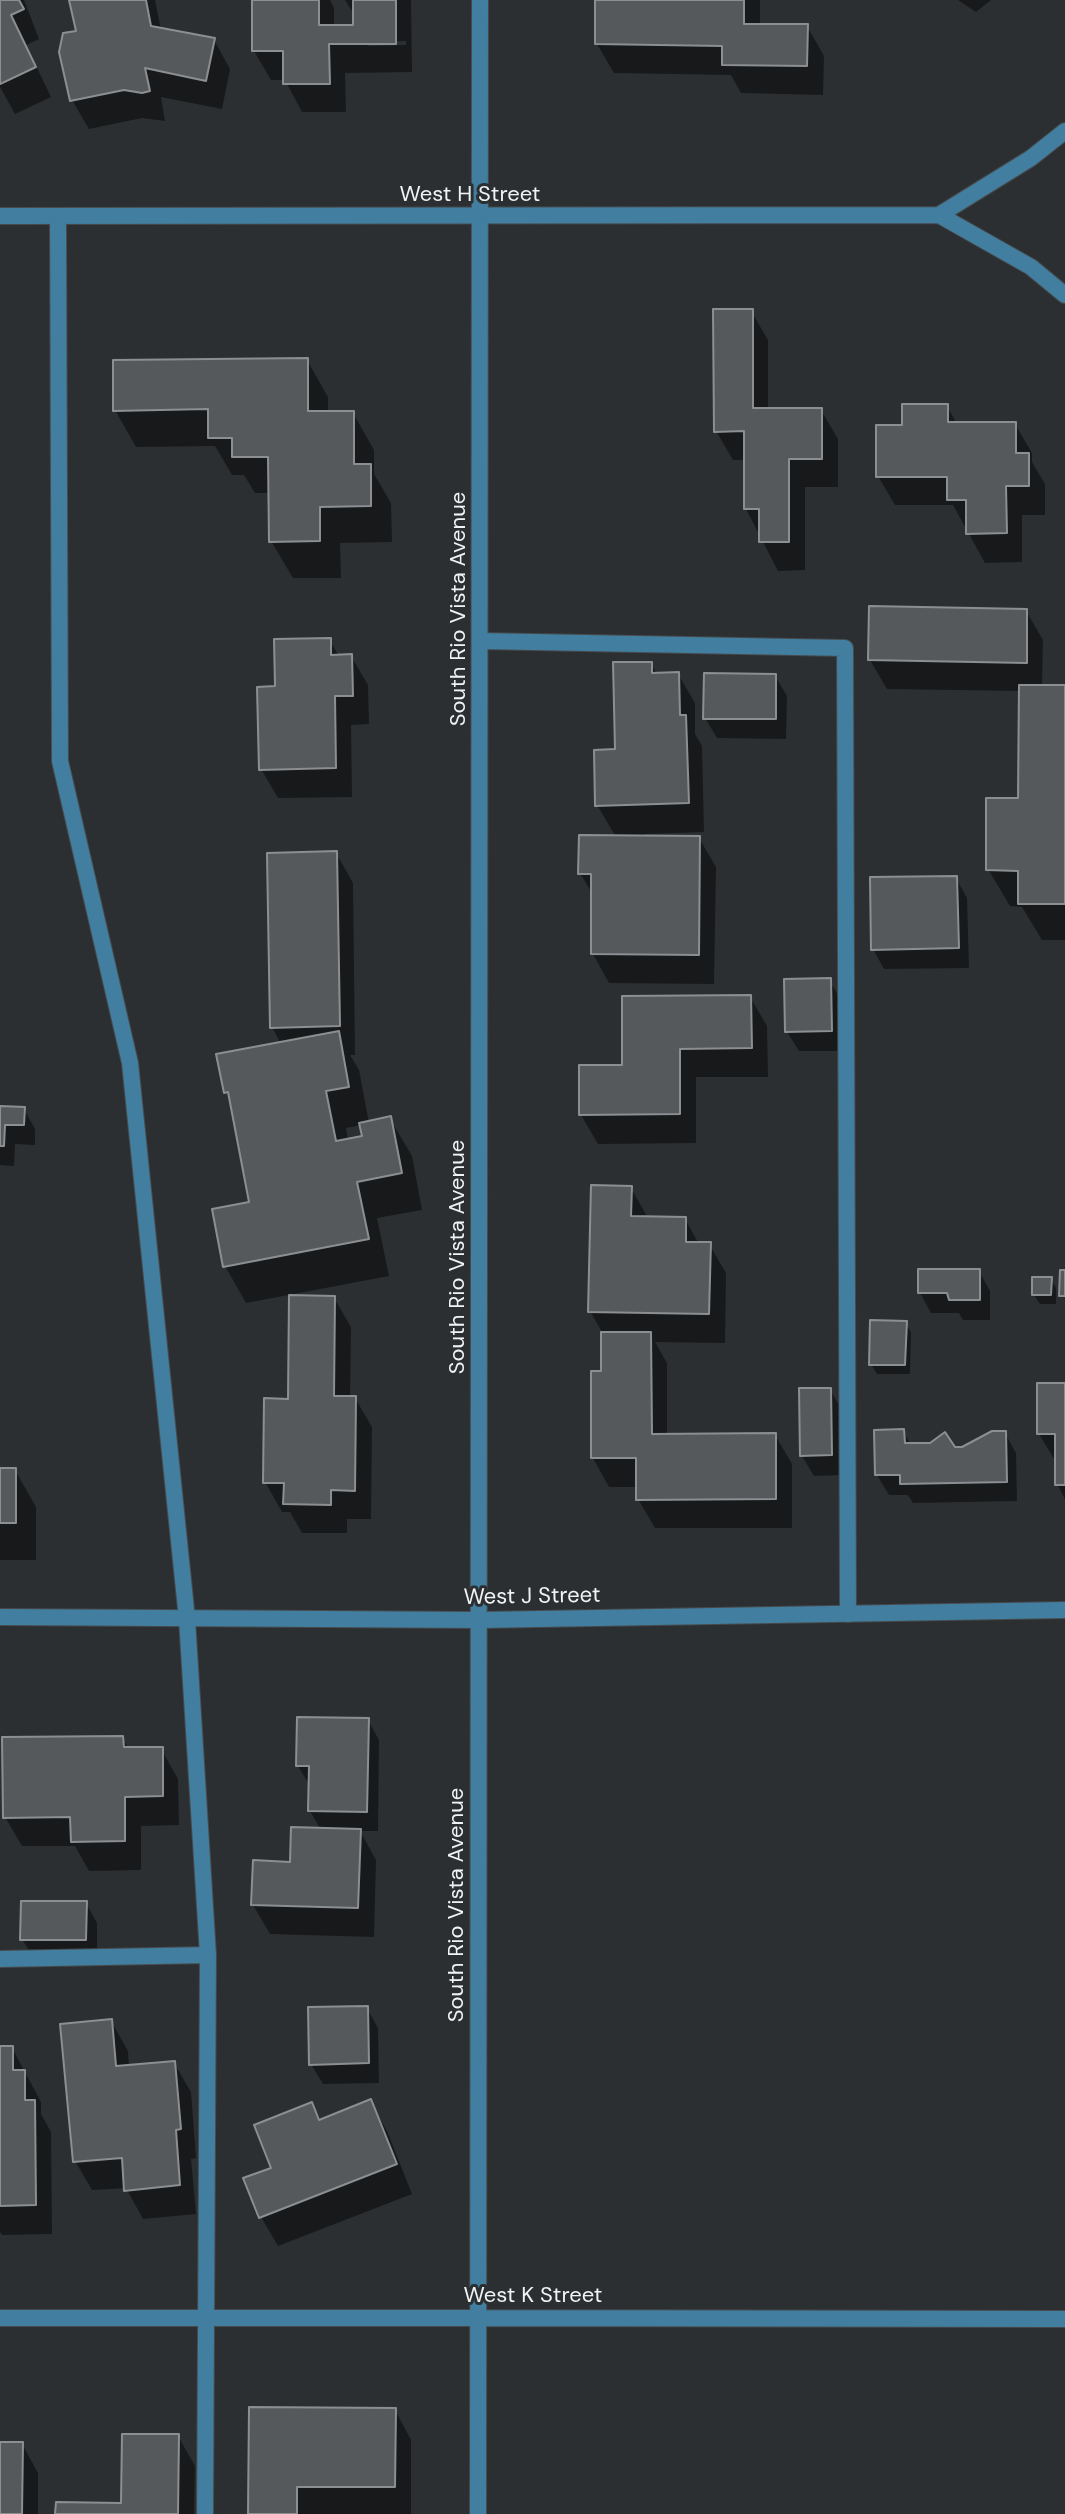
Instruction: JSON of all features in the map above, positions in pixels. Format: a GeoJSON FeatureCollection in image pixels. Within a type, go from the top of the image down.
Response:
{"type":"FeatureCollection","features":[{"type":"Feature","properties":{"kind":"street","name":"South Rio Vista Avenue"},"geometry":{"type":"LineString","coordinates":[[478,2514],[480,0]]}},
{"type":"Feature","properties":{"kind":"street"},"geometry":{"type":"LineString","coordinates":[[939,215],[1031,158],[1065,131]]}},
{"type":"Feature","properties":{"kind":"street","name":"West H Street"},"geometry":{"type":"LineString","coordinates":[[0,216],[939,215],[1031,267],[1065,295]]}},
{"type":"Feature","properties":{"kind":"street"},"geometry":{"type":"LineString","coordinates":[[58,217],[60,761],[130,1063],[187,1619],[208,1955],[205,2514]]}},
{"type":"Feature","properties":{"kind":"street"},"geometry":{"type":"LineString","coordinates":[[481,641],[845,648],[848,1614]]}},
{"type":"Feature","properties":{"kind":"street","name":"West J Street"},"geometry":{"type":"LineString","coordinates":[[0,1617],[480,1620],[1065,1610]]}},
{"type":"Feature","properties":{"kind":"street"},"geometry":{"type":"LineString","coordinates":[[0,1959],[208,1955]]}},
{"type":"Feature","properties":{"kind":"street","name":"West K Street"},"geometry":{"type":"LineString","coordinates":[[0,2318],[1065,2319]]}},
{"type":"Feature","properties":{"kind":"building"},"geometry":{"type":"Polygon","coordinates":[[[0,0],[19,0],[24,9],[11,15],[36,67],[0,84],[0,0]]]}},
{"type":"Feature","properties":{"kind":"building"},"geometry":{"type":"Polygon","coordinates":[[[69,0],[146,0],[151,26],[215,38],[206,81],[145,68],[150,91],[124,90],[70,101],[59,52],[63,33],[76,31],[69,0]]]}},
{"type":"Feature","properties":{"kind":"building"},"geometry":{"type":"Polygon","coordinates":[[[252,0],[319,0],[319,25],[353,25],[353,0],[396,0],[396,44],[329,44],[330,84],[283,84],[283,51],[252,51],[252,0]]]}},
{"type":"Feature","properties":{"kind":"building"},"geometry":{"type":"Polygon","coordinates":[[[595,0],[744,0],[744,24],[808,24],[807,66],[722,65],[722,46],[595,44],[595,0]]]}},
{"type":"Feature","properties":{"kind":"building"},"geometry":{"type":"Polygon","coordinates":[[[713,309],[753,309],[753,408],[822,408],[822,459],[789,459],[789,542],[759,542],[759,509],[744,509],[744,431],[714,432],[713,309]]]}},
{"type":"Feature","properties":{"kind":"building"},"geometry":{"type":"Polygon","coordinates":[[[308,358],[308,411],[354,411],[354,464],[371,464],[371,506],[320,507],[320,541],[269,542],[268,457],[232,457],[232,438],[208,438],[208,409],[113,411],[113,360],[308,358]]]}},
{"type":"Feature","properties":{"kind":"building"},"geometry":{"type":"Polygon","coordinates":[[[902,404],[948,404],[948,422],[1016,422],[1016,453],[1029,453],[1029,486],[1006,486],[1007,533],[966,534],[966,500],[947,500],[947,477],[876,477],[876,425],[902,425],[902,404]]]}},
{"type":"Feature","properties":{"kind":"building"},"geometry":{"type":"Polygon","coordinates":[[[869,606],[1027,609],[1027,663],[868,660],[869,606]]]}},
{"type":"Feature","properties":{"kind":"building"},"geometry":{"type":"Polygon","coordinates":[[[331,638],[331,655],[352,654],[353,696],[335,696],[336,768],[259,770],[257,687],[275,686],[274,639],[331,638]]]}},
{"type":"Feature","properties":{"kind":"building"},"geometry":{"type":"Polygon","coordinates":[[[613,662],[652,662],[652,673],[679,672],[680,715],[686,715],[689,803],[595,806],[594,750],[615,749],[613,662]]]}},
{"type":"Feature","properties":{"kind":"building"},"geometry":{"type":"Polygon","coordinates":[[[704,673],[776,674],[776,719],[703,719],[704,673]]]}},
{"type":"Feature","properties":{"kind":"building"},"geometry":{"type":"Polygon","coordinates":[[[1019,685],[1065,685],[1065,904],[1018,904],[1018,871],[986,870],[986,798],[1018,798],[1019,685]]]}},
{"type":"Feature","properties":{"kind":"building"},"geometry":{"type":"Polygon","coordinates":[[[579,835],[700,836],[699,955],[591,954],[591,874],[578,874],[579,835]]]}},
{"type":"Feature","properties":{"kind":"building"},"geometry":{"type":"Polygon","coordinates":[[[337,851],[340,1026],[270,1028],[267,853],[337,851]]]}},
{"type":"Feature","properties":{"kind":"building"},"geometry":{"type":"Polygon","coordinates":[[[957,876],[959,948],[871,950],[870,877],[957,876]]]}},
{"type":"Feature","properties":{"kind":"building"},"geometry":{"type":"Polygon","coordinates":[[[831,978],[832,1031],[785,1032],[784,979],[831,978]]]}},
{"type":"Feature","properties":{"kind":"building"},"geometry":{"type":"Polygon","coordinates":[[[751,995],[752,1048],[680,1049],[680,1114],[579,1115],[579,1065],[622,1065],[622,996],[751,995]]]}},
{"type":"Feature","properties":{"kind":"building"},"geometry":{"type":"Polygon","coordinates":[[[339,1031],[349,1087],[326,1091],[336,1141],[362,1136],[359,1123],[391,1116],[402,1173],[357,1182],[369,1239],[223,1267],[212,1209],[249,1202],[228,1092],[224,1093],[216,1054],[339,1031]]]}},
{"type":"Feature","properties":{"kind":"building"},"geometry":{"type":"Polygon","coordinates":[[[0,1106],[25,1107],[24,1125],[5,1125],[4,1146],[0,1146],[0,1106]]]}},
{"type":"Feature","properties":{"kind":"building"},"geometry":{"type":"Polygon","coordinates":[[[591,1185],[632,1186],[631,1216],[686,1217],[686,1242],[711,1242],[709,1314],[588,1312],[591,1185]]]}},
{"type":"Feature","properties":{"kind":"building"},"geometry":{"type":"Polygon","coordinates":[[[918,1269],[980,1269],[980,1300],[949,1300],[947,1293],[918,1293],[918,1269]]]}},
{"type":"Feature","properties":{"kind":"building"},"geometry":{"type":"Polygon","coordinates":[[[1060,1270],[1065,1270],[1065,1296],[1059,1296],[1060,1270]]]}},
{"type":"Feature","properties":{"kind":"building"},"geometry":{"type":"Polygon","coordinates":[[[1032,1277],[1052,1277],[1051,1295],[1032,1295],[1032,1277]]]}},
{"type":"Feature","properties":{"kind":"building"},"geometry":{"type":"Polygon","coordinates":[[[289,1295],[335,1296],[334,1396],[356,1396],[355,1491],[331,1490],[331,1505],[283,1504],[284,1483],[263,1483],[264,1398],[288,1399],[289,1295]]]}},
{"type":"Feature","properties":{"kind":"building"},"geometry":{"type":"Polygon","coordinates":[[[870,1320],[907,1321],[905,1365],[869,1365],[870,1320]]]}},
{"type":"Feature","properties":{"kind":"building"},"geometry":{"type":"Polygon","coordinates":[[[601,1332],[651,1332],[652,1434],[776,1433],[776,1499],[636,1500],[636,1458],[591,1458],[591,1371],[601,1371],[601,1332]]]}},
{"type":"Feature","properties":{"kind":"building"},"geometry":{"type":"Polygon","coordinates":[[[1037,1383],[1065,1383],[1065,1485],[1055,1485],[1055,1434],[1037,1434],[1037,1383]]]}},
{"type":"Feature","properties":{"kind":"building"},"geometry":{"type":"Polygon","coordinates":[[[799,1388],[831,1388],[832,1455],[800,1456],[799,1388]]]}},
{"type":"Feature","properties":{"kind":"building"},"geometry":{"type":"Polygon","coordinates":[[[904,1429],[905,1443],[930,1443],[945,1432],[955,1447],[962,1447],[992,1431],[1006,1431],[1007,1482],[900,1484],[900,1475],[875,1475],[874,1430],[904,1429]]]}},
{"type":"Feature","properties":{"kind":"building"},"geometry":{"type":"Polygon","coordinates":[[[0,1468],[16,1468],[16,1523],[0,1523],[0,1468]]]}},
{"type":"Feature","properties":{"kind":"building"},"geometry":{"type":"Polygon","coordinates":[[[297,1717],[369,1718],[367,1812],[308,1811],[309,1766],[296,1766],[297,1717]]]}},
{"type":"Feature","properties":{"kind":"building"},"geometry":{"type":"Polygon","coordinates":[[[123,1736],[124,1747],[163,1747],[163,1796],[125,1797],[125,1841],[71,1842],[70,1817],[3,1818],[2,1737],[123,1736]]]}},
{"type":"Feature","properties":{"kind":"building"},"geometry":{"type":"Polygon","coordinates":[[[291,1827],[361,1829],[358,1908],[251,1905],[253,1860],[290,1862],[291,1827]]]}},
{"type":"Feature","properties":{"kind":"building"},"geometry":{"type":"Polygon","coordinates":[[[21,1901],[87,1901],[86,1940],[20,1940],[21,1901]]]}},
{"type":"Feature","properties":{"kind":"building"},"geometry":{"type":"Polygon","coordinates":[[[368,2006],[369,2063],[309,2065],[308,2007],[368,2006]]]}},
{"type":"Feature","properties":{"kind":"building"},"geometry":{"type":"Polygon","coordinates":[[[112,2019],[116,2066],[175,2061],[181,2129],[176,2130],[180,2185],[124,2191],[122,2158],[73,2162],[60,2024],[112,2019]]]}},
{"type":"Feature","properties":{"kind":"building"},"geometry":{"type":"Polygon","coordinates":[[[0,2046],[13,2046],[13,2070],[25,2070],[25,2100],[35,2100],[36,2205],[0,2206],[0,2046]]]}},
{"type":"Feature","properties":{"kind":"building"},"geometry":{"type":"Polygon","coordinates":[[[371,2099],[397,2164],[259,2218],[243,2178],[271,2168],[254,2125],[312,2102],[319,2120],[371,2099]]]}},
{"type":"Feature","properties":{"kind":"building"},"geometry":{"type":"Polygon","coordinates":[[[249,2407],[396,2408],[395,2487],[297,2487],[297,2514],[248,2514],[249,2407]]]}},
{"type":"Feature","properties":{"kind":"building"},"geometry":{"type":"Polygon","coordinates":[[[122,2434],[179,2434],[178,2514],[55,2514],[56,2502],[121,2503],[122,2434]]]}},
{"type":"Feature","properties":{"kind":"building"},"geometry":{"type":"Polygon","coordinates":[[[0,2442],[23,2442],[22,2514],[0,2514],[0,2442]]]}}]}
